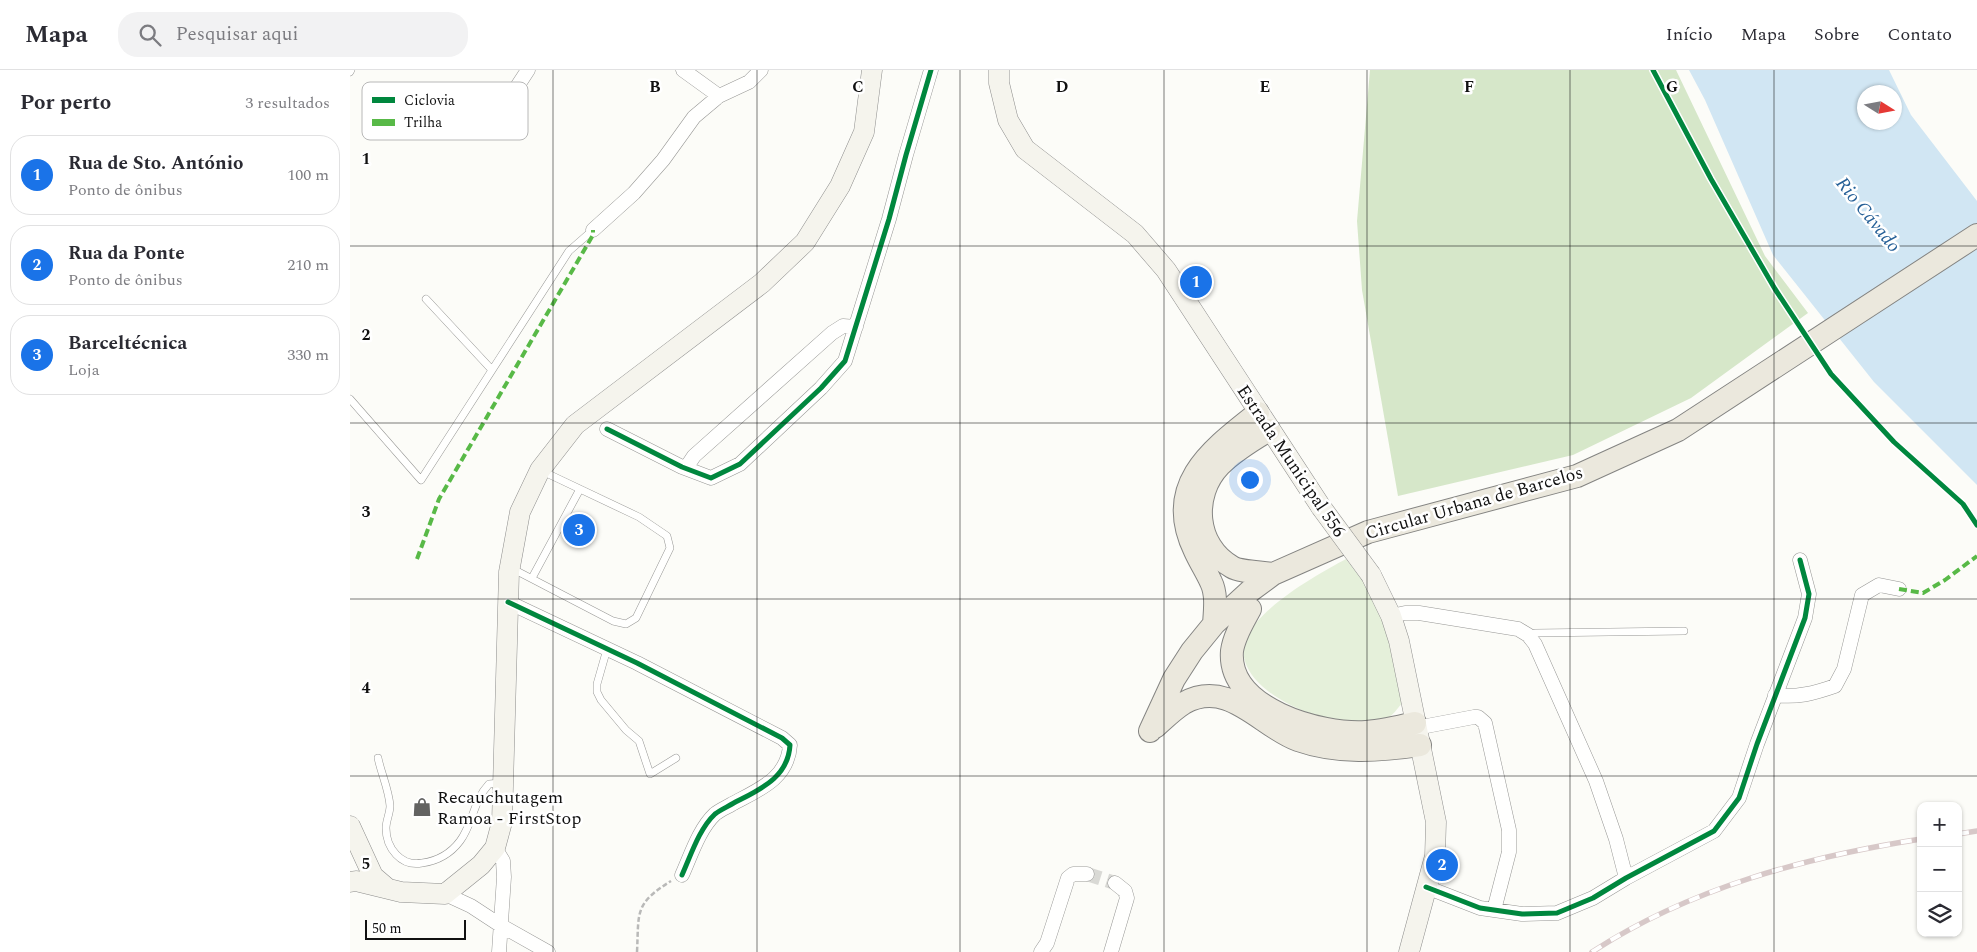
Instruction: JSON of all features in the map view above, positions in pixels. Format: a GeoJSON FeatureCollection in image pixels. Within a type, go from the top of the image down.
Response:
{"type":"FeatureCollection","features":[{"type":"Feature","properties":{"kind":"main road"},"geometry":{"type":"LineString","coordinates":[[350,882],[356,881],[401,892],[445,894],[481,865],[495,848],[502,822],[510,568],[520,512],[540,470],[575,425],[762,283],[805,242],[840,186],[864,132],[872,70]]}},
{"type":"Feature","properties":{"kind":"main road","name":"Estrada Municipal 556"},"geometry":{"type":"LineString","coordinates":[[999,70],[999,83],[1008,120],[1025,149],[1135,234],[1166,270],[1321,507],[1371,575],[1391,616],[1399,641],[1436,822],[1434,856],[1409,952]]}},
{"type":"Feature","properties":{"kind":"main road","name":"Circular Urbana de Barcelos"},"geometry":{"type":"LineString","coordinates":[[1162,705],[1181,666],[1214,624],[1250,591],[1273,574],[1368,532],[1577,476],[1678,430],[1977,235]]}},
{"type":"Feature","properties":{"kind":"main road"},"geometry":{"type":"LineString","coordinates":[[1264,421],[1242,447],[1219,466],[1206,486],[1200,508],[1202,532],[1215,555],[1233,568],[1273,574]]}},
{"type":"Feature","properties":{"kind":"main road"},"geometry":{"type":"LineString","coordinates":[[1214,624],[1216,605],[1212,584],[1187,536],[1184,508],[1191,480],[1207,456],[1264,421]]}},
{"type":"Feature","properties":{"kind":"main road","name":"Circular Urbana de Barcelos"},"geometry":{"type":"LineString","coordinates":[[1162,705],[1218,639],[1250,609],[1318,554]]}},
{"type":"Feature","properties":{"kind":"main road"},"geometry":{"type":"LineString","coordinates":[[1250,609],[1236,637],[1232,650],[1232,662],[1240,684],[1256,700],[1286,718],[1314,727],[1341,731],[1417,732]]}},
{"type":"Feature","properties":{"kind":"main road"},"geometry":{"type":"LineString","coordinates":[[1162,705],[1150,731],[1184,703],[1194,699],[1217,697],[1240,704],[1281,732],[1312,745],[1368,751],[1417,732]]}},
{"type":"Feature","properties":{"kind":"main road"},"geometry":{"type":"LineString","coordinates":[[350,826],[373,876],[387,888]]}},
{"type":"Feature","properties":{"kind":"street"},"geometry":{"type":"LineString","coordinates":[[520,82],[528,70]]}},
{"type":"Feature","properties":{"kind":"street"},"geometry":{"type":"LineString","coordinates":[[683,70],[719,96]]}},
{"type":"Feature","properties":{"kind":"street"},"geometry":{"type":"LineString","coordinates":[[593,230],[634,193],[664,160],[694,117],[719,96],[749,82],[761,70]]}},
{"type":"Feature","properties":{"kind":"street"},"geometry":{"type":"LineString","coordinates":[[607,429],[686,468],[711,478],[740,464],[821,388],[845,361],[932,70]]}},
{"type":"Feature","properties":{"kind":"street"},"geometry":{"type":"LineString","coordinates":[[686,468],[694,456],[832,334],[843,326],[856,327]]}},
{"type":"Feature","properties":{"kind":"street"},"geometry":{"type":"LineString","coordinates":[[1426,887],[1480,908],[1522,914],[1556,913],[1594,898],[1626,878],[1714,831],[1739,798],[1775,695],[1805,618],[1809,594],[1800,560]]}},
{"type":"Feature","properties":{"kind":"street"},"geometry":{"type":"LineString","coordinates":[[1775,695],[1788,697],[1812,694],[1836,686],[1844,669],[1862,595],[1879,585],[1899,589]]}},
{"type":"Feature","properties":{"kind":"street"},"geometry":{"type":"LineString","coordinates":[[508,602],[607,649],[782,738],[790,745],[786,766],[768,786],[716,813],[701,835],[682,875]]}},
{"type":"Feature","properties":{"kind":"street"},"geometry":{"type":"LineString","coordinates":[[1391,616],[1405,612],[1419,613],[1518,630],[1528,635],[1542,660],[1596,781],[1616,839],[1626,878]]}},
{"type":"Feature","properties":{"kind":"street"},"geometry":{"type":"LineString","coordinates":[[1417,732],[1474,717],[1478,717],[1485,723],[1509,830],[1509,852],[1494,910]]}},
{"type":"Feature","properties":{"kind":"street"},"geometry":{"type":"LineString","coordinates":[[495,848],[503,861],[504,877],[498,952]]}},
{"type":"Feature","properties":{"kind":"street"},"geometry":{"type":"LineString","coordinates":[[1042,952],[1047,943],[1068,878],[1073,874],[1088,874]]}},
{"type":"Feature","properties":{"kind":"street"},"geometry":{"type":"LineString","coordinates":[[1111,952],[1127,898],[1125,891],[1115,883]]}},
{"type":"Feature","properties":{"kind":"street"},"geometry":{"type":"LineString","coordinates":[[445,894],[471,906],[548,952]]}},
{"type":"Feature","properties":{"kind":"lane"},"geometry":{"type":"LineString","coordinates":[[350,399],[421,480],[569,251],[593,230]]}},
{"type":"Feature","properties":{"kind":"lane"},"geometry":{"type":"LineString","coordinates":[[426,299],[492,370]]}},
{"type":"Feature","properties":{"kind":"lane"},"geometry":{"type":"LineString","coordinates":[[510,568],[613,620],[626,624],[636,618],[670,548],[667,536],[639,517],[540,470]]}},
{"type":"Feature","properties":{"kind":"lane"},"geometry":{"type":"LineString","coordinates":[[532,578],[580,489]]}},
{"type":"Feature","properties":{"kind":"lane"},"geometry":{"type":"LineString","coordinates":[[1528,635],[1535,633],[1684,631]]}},
{"type":"Feature","properties":{"kind":"lane"},"geometry":{"type":"LineString","coordinates":[[607,649],[597,684],[597,692],[601,700],[626,730],[640,741],[650,774],[676,758]]}},
{"type":"Feature","properties":{"kind":"lane"},"geometry":{"type":"LineString","coordinates":[[378,758],[390,806],[386,830],[393,852],[404,861],[418,864],[432,862],[447,854],[461,840],[481,792],[489,784],[503,783]]}},
{"type":"Feature","properties":{"kind":"path"},"geometry":{"type":"LineString","coordinates":[[637,952],[638,919],[644,902],[682,875]]}},
{"type":"Feature","properties":{"kind":"green space"},"geometry":{"type":"Polygon","coordinates":[[[1370,70],[1676,70],[1765,256],[1808,313],[1691,398],[1573,455],[1398,496],[1362,290],[1357,221],[1370,70]]]}},
{"type":"Feature","properties":{"kind":"green space"},"geometry":{"type":"Polygon","coordinates":[[[1346,559],[1370,590],[1387,626],[1402,703],[1389,717],[1379,722],[1361,724],[1340,722],[1292,706],[1271,693],[1254,678],[1245,661],[1245,642],[1251,630],[1261,618],[1288,594],[1346,559]]]}},
{"type":"Feature","properties":{"kind":"water","name":"Rio Cávado"},"geometry":{"type":"Polygon","coordinates":[[[1689,70],[1889,70],[1896,85],[1857,85],[1857,130],[1902,130],[1902,97],[1911,115],[1977,201],[1977,485],[1874,382],[1773,255],[1705,100],[1689,70]]]}},
{"type":"Feature","properties":{"kind":"tunnel"},"geometry":{"type":"LineString","coordinates":[[1087,874],[1115,883]]}},
{"type":"Feature","properties":{"kind":"railway"},"geometry":{"type":"LineString","coordinates":[[1962,833],[1977,831]]}},
{"type":"Feature","properties":{"kind":"railway"},"geometry":{"type":"LineString","coordinates":[[1592,952],[1669,910],[1750,878],[1835,855],[1917,840]]}},
{"type":"Feature","properties":{"kind":"marked path"},"geometry":{"type":"LineString","coordinates":[[417,559],[439,499],[593,235],[593,230]]}},
{"type":"Feature","properties":{"kind":"marked path"},"geometry":{"type":"LineString","coordinates":[[1899,589],[1923,593],[1945,580],[1977,556]]}},
{"type":"Feature","properties":{"kind":"cycle path"},"geometry":{"type":"LineString","coordinates":[[607,429],[682,467],[711,478],[740,464],[821,388],[845,361],[889,219],[931,70]]}},
{"type":"Feature","properties":{"kind":"cycle path"},"geometry":{"type":"LineString","coordinates":[[1653,70],[1711,179],[1775,289],[1831,374],[1894,442],[1963,504],[1977,525]]}},
{"type":"Feature","properties":{"kind":"cycle path"},"geometry":{"type":"LineString","coordinates":[[1426,887],[1480,908],[1522,914],[1557,913],[1593,898],[1626,878],[1714,831],[1739,798],[1757,744],[1805,618],[1809,594],[1800,560]]}},
{"type":"Feature","properties":{"kind":"cycle path"},"geometry":{"type":"LineString","coordinates":[[508,602],[637,663],[782,738],[790,745],[788,757],[778,775],[761,788],[717,813],[709,820],[696,843],[682,875]]}},
{"type":"Feature","properties":{"kind":"place","name":"Rua de Sto. António"},"geometry":{"type":"Point","coordinates":[1196,282]}},
{"type":"Feature","properties":{"kind":"place","name":"Barceltécnica"},"geometry":{"type":"Point","coordinates":[579,530]}},
{"type":"Feature","properties":{"kind":"place","name":"Recauchutagem Ramoa - FirstStop"},"geometry":{"type":"Point","coordinates":[422,807]}},
{"type":"Feature","properties":{"kind":"place","name":"Rua da Ponte"},"geometry":{"type":"Point","coordinates":[1442,865]}}]}
